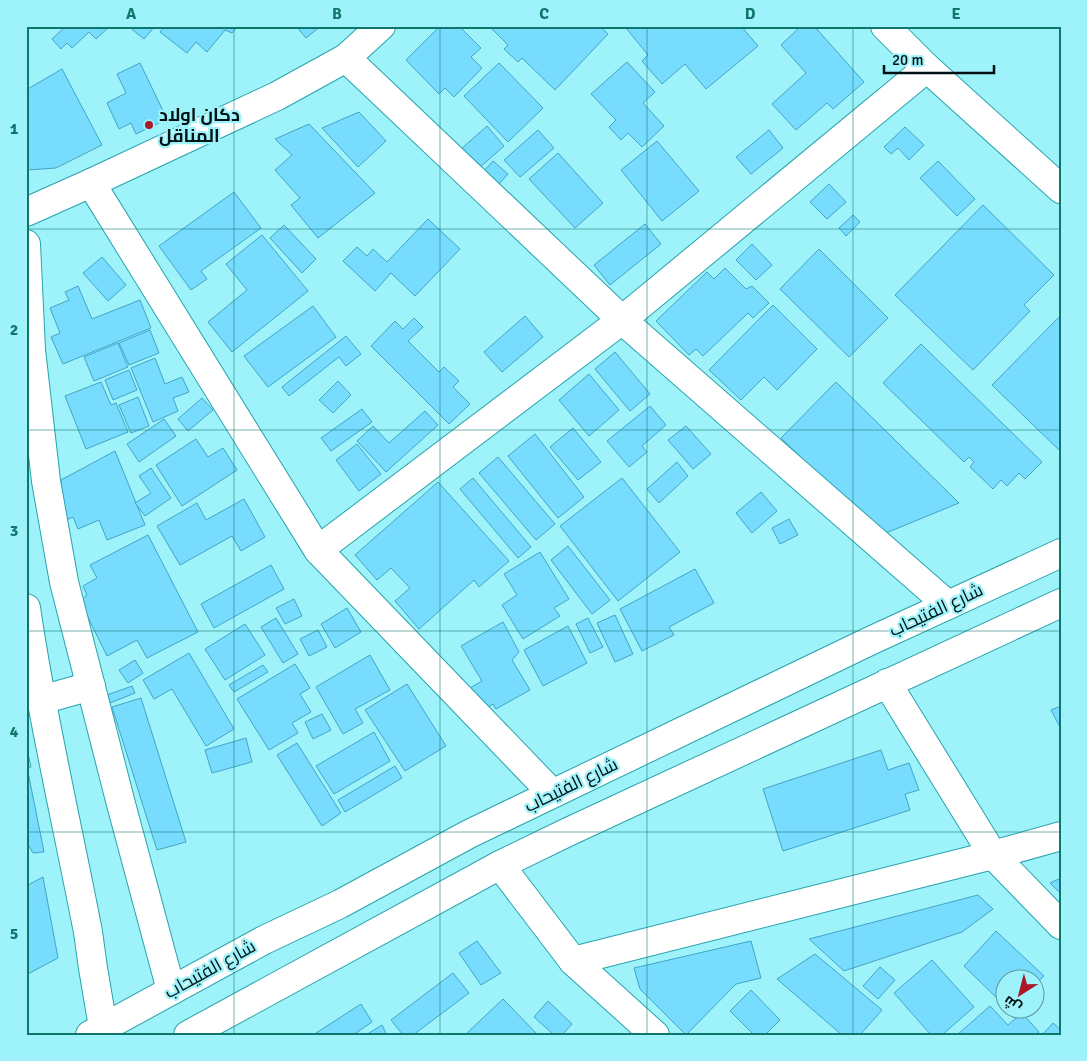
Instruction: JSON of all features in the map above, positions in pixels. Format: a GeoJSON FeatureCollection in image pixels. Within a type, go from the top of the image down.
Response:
{"type":"FeatureCollection","features":[{"type":"Feature","properties":{"kind":"street"},"geometry":{"type":"LineString","coordinates":[[26,212],[277,96],[346,58],[382,26]]}},
{"type":"Feature","properties":{"kind":"street"},"geometry":{"type":"LineString","coordinates":[[885,26],[927,68],[1061,189]]}},
{"type":"Feature","properties":{"kind":"street"},"geometry":{"type":"LineString","coordinates":[[346,58],[622,320],[948,605]]}},
{"type":"Feature","properties":{"kind":"street"},"geometry":{"type":"LineString","coordinates":[[318,550],[622,320],[927,68]]}},
{"type":"Feature","properties":{"kind":"street"},"geometry":{"type":"LineString","coordinates":[[91,182],[318,550],[552,793]]}},
{"type":"Feature","properties":{"kind":"street"},"geometry":{"type":"LineString","coordinates":[[26,244],[31,350],[46,481],[64,582],[121,804],[172,990]]}},
{"type":"Feature","properties":{"kind":"street","name":"شارع الفتيحاب"},"geometry":{"type":"LineString","coordinates":[[97,1031],[264,940],[340,904],[470,834],[552,793],[870,641],[1061,553]]}},
{"type":"Feature","properties":{"kind":"street"},"geometry":{"type":"LineString","coordinates":[[194,1034],[500,865],[1061,603]]}},
{"type":"Feature","properties":{"kind":"street"},"geometry":{"type":"LineString","coordinates":[[26,608],[42,700],[88,932],[93,968],[97,1031]]}},
{"type":"Feature","properties":{"kind":"street"},"geometry":{"type":"LineString","coordinates":[[887,683],[993,855],[1061,925]]}},
{"type":"Feature","properties":{"kind":"street"},"geometry":{"type":"LineString","coordinates":[[42,700],[91,686]]}},
{"type":"Feature","properties":{"kind":"street"},"geometry":{"type":"LineString","coordinates":[[573,961],[993,855],[1061,836]]}},
{"type":"Feature","properties":{"kind":"street"},"geometry":{"type":"LineString","coordinates":[[500,865],[573,961],[654,1035]]}},
{"type":"Feature","properties":{"kind":"building"},"geometry":{"type":"Polygon","coordinates":[[[66,26],[110,26],[96,39],[89,32],[72,48],[67,43],[61,49],[52,39],[66,26]]]}},
{"type":"Feature","properties":{"kind":"building"},"geometry":{"type":"Polygon","coordinates":[[[128,26],[155,26],[144,39],[128,26]]]}},
{"type":"Feature","properties":{"kind":"building"},"geometry":{"type":"Polygon","coordinates":[[[165,26],[238,26],[232,33],[225,30],[207,52],[196,42],[187,53],[160,32],[165,26]]]}},
{"type":"Feature","properties":{"kind":"building"},"geometry":{"type":"Polygon","coordinates":[[[296,26],[321,26],[306,38],[296,26]]]}},
{"type":"Feature","properties":{"kind":"building"},"geometry":{"type":"Polygon","coordinates":[[[440,26],[459,26],[481,48],[471,57],[482,68],[454,97],[445,88],[439,94],[406,60],[440,26]]]}},
{"type":"Feature","properties":{"kind":"building"},"geometry":{"type":"Polygon","coordinates":[[[489,26],[600,26],[608,34],[555,90],[522,58],[518,62],[504,49],[508,45],[489,26]]]}},
{"type":"Feature","properties":{"kind":"building"},"geometry":{"type":"Polygon","coordinates":[[[629,26],[741,26],[758,46],[706,89],[685,64],[662,84],[642,61],[648,55],[626,28],[629,26]]]}},
{"type":"Feature","properties":{"kind":"building"},"geometry":{"type":"Polygon","coordinates":[[[801,26],[814,26],[864,82],[833,109],[827,103],[796,130],[772,104],[806,73],[781,45],[801,26]]]}},
{"type":"Feature","properties":{"kind":"building"},"geometry":{"type":"Polygon","coordinates":[[[627,62],[655,92],[643,103],[664,126],[642,147],[628,133],[621,140],[609,127],[616,120],[591,94],[627,62]]]}},
{"type":"Feature","properties":{"kind":"building"},"geometry":{"type":"Polygon","coordinates":[[[140,63],[167,119],[136,134],[131,123],[119,129],[107,103],[126,93],[117,74],[140,63]]]}},
{"type":"Feature","properties":{"kind":"building"},"geometry":{"type":"Polygon","coordinates":[[[499,63],[543,108],[508,142],[464,96],[499,63]]]}},
{"type":"Feature","properties":{"kind":"building"},"geometry":{"type":"Polygon","coordinates":[[[62,69],[102,145],[56,168],[27,170],[26,90],[62,69]]]}},
{"type":"Feature","properties":{"kind":"building"},"geometry":{"type":"Polygon","coordinates":[[[359,112],[386,141],[358,167],[322,128],[359,112]]]}},
{"type":"Feature","properties":{"kind":"building"},"geometry":{"type":"Polygon","coordinates":[[[309,124],[375,193],[318,238],[291,205],[300,198],[275,170],[292,155],[275,139],[309,124]]]}},
{"type":"Feature","properties":{"kind":"building"},"geometry":{"type":"Polygon","coordinates":[[[487,126],[504,146],[478,169],[460,150],[487,126]]]}},
{"type":"Feature","properties":{"kind":"building"},"geometry":{"type":"Polygon","coordinates":[[[905,127],[924,145],[909,160],[898,148],[891,154],[884,147],[905,127]]]}},
{"type":"Feature","properties":{"kind":"building"},"geometry":{"type":"Polygon","coordinates":[[[538,130],[554,148],[520,177],[504,160],[538,130]]]}},
{"type":"Feature","properties":{"kind":"building"},"geometry":{"type":"Polygon","coordinates":[[[769,130],[783,148],[751,174],[736,157],[769,130]]]}},
{"type":"Feature","properties":{"kind":"building"},"geometry":{"type":"Polygon","coordinates":[[[657,141],[699,191],[662,221],[621,170],[657,141]]]}},
{"type":"Feature","properties":{"kind":"building"},"geometry":{"type":"Polygon","coordinates":[[[558,153],[603,203],[575,228],[529,179],[558,153]]]}},
{"type":"Feature","properties":{"kind":"building"},"geometry":{"type":"Polygon","coordinates":[[[493,161],[508,174],[499,184],[484,171],[493,161]]]}},
{"type":"Feature","properties":{"kind":"building"},"geometry":{"type":"Polygon","coordinates":[[[938,161],[975,199],[957,216],[920,178],[938,161]]]}},
{"type":"Feature","properties":{"kind":"building"},"geometry":{"type":"Polygon","coordinates":[[[829,184],[846,202],[827,219],[810,202],[829,184]]]}},
{"type":"Feature","properties":{"kind":"building"},"geometry":{"type":"Polygon","coordinates":[[[234,192],[261,228],[201,271],[207,279],[191,290],[159,246],[234,192]]]}},
{"type":"Feature","properties":{"kind":"building"},"geometry":{"type":"Polygon","coordinates":[[[983,205],[1054,275],[1024,305],[1030,311],[973,370],[895,295],[983,205]]]}},
{"type":"Feature","properties":{"kind":"building"},"geometry":{"type":"Polygon","coordinates":[[[853,215],[860,222],[846,236],[839,228],[853,215]]]}},
{"type":"Feature","properties":{"kind":"building"},"geometry":{"type":"Polygon","coordinates":[[[428,219],[460,249],[415,296],[391,273],[375,291],[343,261],[357,247],[367,256],[373,249],[387,262],[428,219]]]}},
{"type":"Feature","properties":{"kind":"building"},"geometry":{"type":"Polygon","coordinates":[[[645,224],[661,244],[610,285],[594,265],[645,224]]]}},
{"type":"Feature","properties":{"kind":"building"},"geometry":{"type":"Polygon","coordinates":[[[284,225],[316,259],[302,273],[270,238],[284,225]]]}},
{"type":"Feature","properties":{"kind":"building"},"geometry":{"type":"Polygon","coordinates":[[[262,235],[308,291],[232,352],[208,322],[247,290],[226,264],[262,235]]]}},
{"type":"Feature","properties":{"kind":"building"},"geometry":{"type":"Polygon","coordinates":[[[752,244],[772,265],[756,280],[736,260],[752,244]]]}},
{"type":"Feature","properties":{"kind":"building"},"geometry":{"type":"Polygon","coordinates":[[[819,249],[888,318],[849,357],[780,289],[819,249]]]}},
{"type":"Feature","properties":{"kind":"building"},"geometry":{"type":"Polygon","coordinates":[[[102,257],[126,285],[108,301],[83,273],[102,257]]]}},
{"type":"Feature","properties":{"kind":"building"},"geometry":{"type":"Polygon","coordinates":[[[725,268],[746,289],[752,286],[769,303],[753,318],[748,313],[703,356],[696,349],[689,355],[656,321],[707,272],[714,279],[725,268]]]}},
{"type":"Feature","properties":{"kind":"building"},"geometry":{"type":"Polygon","coordinates":[[[78,286],[92,319],[140,300],[151,328],[63,364],[51,337],[60,333],[50,308],[69,300],[65,292],[78,286]]]}},
{"type":"Feature","properties":{"kind":"building"},"geometry":{"type":"Polygon","coordinates":[[[773,305],[817,349],[777,390],[764,377],[741,400],[709,370],[773,305]]]}},
{"type":"Feature","properties":{"kind":"building"},"geometry":{"type":"Polygon","coordinates":[[[313,306],[336,337],[268,387],[244,356],[313,306]]]}},
{"type":"Feature","properties":{"kind":"building"},"geometry":{"type":"Polygon","coordinates":[[[1061,315],[1061,452],[992,385],[1061,315]]]}},
{"type":"Feature","properties":{"kind":"building"},"geometry":{"type":"Polygon","coordinates":[[[525,316],[543,337],[502,372],[484,352],[525,316]]]}},
{"type":"Feature","properties":{"kind":"building"},"geometry":{"type":"Polygon","coordinates":[[[414,318],[423,327],[408,341],[439,372],[444,367],[459,381],[453,387],[470,404],[449,424],[371,346],[395,321],[403,329],[414,318]]]}},
{"type":"Feature","properties":{"kind":"building"},"geometry":{"type":"Polygon","coordinates":[[[150,330],[159,353],[129,365],[119,343],[150,330]]]}},
{"type":"Feature","properties":{"kind":"building"},"geometry":{"type":"Polygon","coordinates":[[[346,336],[361,354],[346,366],[339,357],[289,396],[282,387],[346,336]]]}},
{"type":"Feature","properties":{"kind":"building"},"geometry":{"type":"Polygon","coordinates":[[[118,343],[128,367],[94,381],[84,357],[118,343]]]}},
{"type":"Feature","properties":{"kind":"building"},"geometry":{"type":"Polygon","coordinates":[[[921,344],[1042,462],[1025,479],[1019,473],[1007,486],[1001,480],[993,489],[970,467],[974,462],[969,457],[964,462],[883,383],[921,344]]]}},
{"type":"Feature","properties":{"kind":"building"},"geometry":{"type":"Polygon","coordinates":[[[615,352],[650,394],[630,411],[595,369],[615,352]]]}},
{"type":"Feature","properties":{"kind":"building"},"geometry":{"type":"Polygon","coordinates":[[[155,358],[165,384],[182,377],[189,392],[173,398],[178,411],[153,422],[131,368],[155,358]]]}},
{"type":"Feature","properties":{"kind":"building"},"geometry":{"type":"Polygon","coordinates":[[[129,370],[137,390],[113,400],[105,380],[129,370]]]}},
{"type":"Feature","properties":{"kind":"building"},"geometry":{"type":"Polygon","coordinates":[[[589,374],[619,410],[589,436],[559,400],[589,374]]]}},
{"type":"Feature","properties":{"kind":"building"},"geometry":{"type":"Polygon","coordinates":[[[338,381],[351,395],[333,413],[319,400],[338,381]]]}},
{"type":"Feature","properties":{"kind":"building"},"geometry":{"type":"Polygon","coordinates":[[[101,382],[111,405],[116,403],[128,432],[86,449],[65,396],[101,382]]]}},
{"type":"Feature","properties":{"kind":"building"},"geometry":{"type":"Polygon","coordinates":[[[836,382],[959,503],[881,535],[781,438],[836,382]]]}},
{"type":"Feature","properties":{"kind":"building"},"geometry":{"type":"Polygon","coordinates":[[[138,397],[149,426],[131,433],[119,405],[138,397]]]}},
{"type":"Feature","properties":{"kind":"building"},"geometry":{"type":"Polygon","coordinates":[[[202,398],[213,410],[188,431],[178,419],[202,398]]]}},
{"type":"Feature","properties":{"kind":"building"},"geometry":{"type":"Polygon","coordinates":[[[650,406],[666,425],[642,446],[647,452],[629,467],[607,441],[650,406]]]}},
{"type":"Feature","properties":{"kind":"building"},"geometry":{"type":"Polygon","coordinates":[[[362,409],[372,422],[331,451],[321,438],[362,409]]]}},
{"type":"Feature","properties":{"kind":"building"},"geometry":{"type":"Polygon","coordinates":[[[425,411],[438,425],[386,472],[357,441],[373,426],[389,443],[425,411]]]}},
{"type":"Feature","properties":{"kind":"building"},"geometry":{"type":"Polygon","coordinates":[[[164,419],[176,436],[139,462],[127,444],[164,419]]]}},
{"type":"Feature","properties":{"kind":"building"},"geometry":{"type":"Polygon","coordinates":[[[686,426],[711,454],[693,469],[668,440],[686,426]]]}},
{"type":"Feature","properties":{"kind":"building"},"geometry":{"type":"Polygon","coordinates":[[[573,428],[601,462],[578,480],[550,447],[573,428]]]}},
{"type":"Feature","properties":{"kind":"building"},"geometry":{"type":"Polygon","coordinates":[[[535,434],[584,497],[558,518],[508,456],[535,434]]]}},
{"type":"Feature","properties":{"kind":"building"},"geometry":{"type":"Polygon","coordinates":[[[196,439],[208,457],[223,448],[237,470],[182,506],[156,465],[196,439]]]}},
{"type":"Feature","properties":{"kind":"building"},"geometry":{"type":"Polygon","coordinates":[[[357,444],[381,474],[359,491],[336,460],[357,444]]]}},
{"type":"Feature","properties":{"kind":"building"},"geometry":{"type":"Polygon","coordinates":[[[115,451],[145,525],[107,540],[99,520],[78,529],[73,517],[64,521],[61,480],[115,451]]]}},
{"type":"Feature","properties":{"kind":"building"},"geometry":{"type":"Polygon","coordinates":[[[498,457],[555,524],[536,540],[479,473],[498,457]]]}},
{"type":"Feature","properties":{"kind":"building"},"geometry":{"type":"Polygon","coordinates":[[[677,462],[688,476],[659,503],[647,489],[677,462]]]}},
{"type":"Feature","properties":{"kind":"building"},"geometry":{"type":"Polygon","coordinates":[[[151,468],[171,498],[145,516],[135,503],[151,493],[139,476],[151,468]]]}},
{"type":"Feature","properties":{"kind":"building"},"geometry":{"type":"Polygon","coordinates":[[[473,478],[531,547],[518,558],[460,489],[473,478]]]}},
{"type":"Feature","properties":{"kind":"building"},"geometry":{"type":"Polygon","coordinates":[[[622,478],[680,552],[618,601],[560,526],[622,478]]]}},
{"type":"Feature","properties":{"kind":"building"},"geometry":{"type":"Polygon","coordinates":[[[438,482],[509,561],[479,587],[474,580],[419,629],[395,601],[410,588],[391,568],[377,580],[355,555],[438,482]]]}},
{"type":"Feature","properties":{"kind":"building"},"geometry":{"type":"Polygon","coordinates":[[[761,492],[777,511],[752,533],[736,513],[761,492]]]}},
{"type":"Feature","properties":{"kind":"building"},"geometry":{"type":"Polygon","coordinates":[[[244,499],[265,537],[241,551],[232,536],[180,565],[157,526],[197,503],[206,520],[244,499]]]}},
{"type":"Feature","properties":{"kind":"building"},"geometry":{"type":"Polygon","coordinates":[[[789,519],[798,535],[780,544],[772,528],[789,519]]]}},
{"type":"Feature","properties":{"kind":"building"},"geometry":{"type":"Polygon","coordinates":[[[148,535],[198,632],[147,658],[137,640],[107,656],[80,601],[87,595],[83,586],[97,578],[90,565],[148,535]]]}},
{"type":"Feature","properties":{"kind":"building"},"geometry":{"type":"Polygon","coordinates":[[[568,546],[610,600],[592,614],[551,560],[568,546]]]}},
{"type":"Feature","properties":{"kind":"building"},"geometry":{"type":"Polygon","coordinates":[[[540,552],[569,599],[554,608],[560,616],[523,639],[502,605],[517,595],[504,574],[540,552]]]}},
{"type":"Feature","properties":{"kind":"building"},"geometry":{"type":"Polygon","coordinates":[[[271,565],[284,589],[214,628],[201,604],[271,565]]]}},
{"type":"Feature","properties":{"kind":"building"},"geometry":{"type":"Polygon","coordinates":[[[695,569],[714,603],[669,627],[674,635],[642,651],[620,609],[695,569]]]}},
{"type":"Feature","properties":{"kind":"building"},"geometry":{"type":"Polygon","coordinates":[[[294,599],[302,616],[285,624],[276,608],[294,599]]]}},
{"type":"Feature","properties":{"kind":"building"},"geometry":{"type":"Polygon","coordinates":[[[347,608],[361,632],[335,648],[321,624],[347,608]]]}},
{"type":"Feature","properties":{"kind":"building"},"geometry":{"type":"Polygon","coordinates":[[[615,615],[633,654],[615,662],[597,623],[615,615]]]}},
{"type":"Feature","properties":{"kind":"building"},"geometry":{"type":"Polygon","coordinates":[[[276,618],[298,654],[283,663],[261,627],[276,618]]]}},
{"type":"Feature","properties":{"kind":"building"},"geometry":{"type":"Polygon","coordinates":[[[588,618],[603,647],[590,653],[576,624],[588,618]]]}},
{"type":"Feature","properties":{"kind":"building"},"geometry":{"type":"Polygon","coordinates":[[[503,622],[519,652],[512,660],[530,690],[496,709],[493,704],[481,711],[468,689],[482,681],[461,646],[503,622]]]}},
{"type":"Feature","properties":{"kind":"building"},"geometry":{"type":"Polygon","coordinates":[[[245,624],[265,655],[225,680],[205,649],[245,624]]]}},
{"type":"Feature","properties":{"kind":"building"},"geometry":{"type":"Polygon","coordinates":[[[568,626],[587,663],[543,686],[524,650],[568,626]]]}},
{"type":"Feature","properties":{"kind":"building"},"geometry":{"type":"Polygon","coordinates":[[[318,630],[327,647],[309,656],[300,639],[318,630]]]}},
{"type":"Feature","properties":{"kind":"building"},"geometry":{"type":"Polygon","coordinates":[[[189,653],[234,729],[206,746],[172,689],[154,699],[143,680],[189,653]]]}},
{"type":"Feature","properties":{"kind":"building"},"geometry":{"type":"Polygon","coordinates":[[[370,655],[390,690],[355,709],[363,723],[343,734],[316,687],[370,655]]]}},
{"type":"Feature","properties":{"kind":"building"},"geometry":{"type":"Polygon","coordinates":[[[135,660],[143,673],[128,683],[119,670],[135,660]]]}},
{"type":"Feature","properties":{"kind":"building"},"geometry":{"type":"Polygon","coordinates":[[[295,664],[310,688],[300,694],[311,712],[292,723],[298,733],[269,750],[237,699],[295,664]]]}},
{"type":"Feature","properties":{"kind":"building"},"geometry":{"type":"Polygon","coordinates":[[[263,665],[268,672],[234,692],[229,685],[263,665]]]}},
{"type":"Feature","properties":{"kind":"building"},"geometry":{"type":"Polygon","coordinates":[[[407,684],[446,746],[405,771],[365,710],[407,684]]]}},
{"type":"Feature","properties":{"kind":"building"},"geometry":{"type":"Polygon","coordinates":[[[132,686],[135,693],[110,703],[107,695],[132,686]]]}},
{"type":"Feature","properties":{"kind":"building"},"geometry":{"type":"Polygon","coordinates":[[[141,698],[186,842],[157,850],[112,707],[141,698]]]}},
{"type":"Feature","properties":{"kind":"building"},"geometry":{"type":"Polygon","coordinates":[[[1061,706],[1061,729],[1051,710],[1061,706]]]}},
{"type":"Feature","properties":{"kind":"building"},"geometry":{"type":"Polygon","coordinates":[[[322,714],[331,730],[313,739],[305,722],[322,714]]]}},
{"type":"Feature","properties":{"kind":"building"},"geometry":{"type":"Polygon","coordinates":[[[374,732],[390,761],[334,794],[316,766],[374,732]]]}},
{"type":"Feature","properties":{"kind":"building"},"geometry":{"type":"Polygon","coordinates":[[[246,738],[252,762],[212,773],[205,750],[246,738]]]}},
{"type":"Feature","properties":{"kind":"building"},"geometry":{"type":"Polygon","coordinates":[[[297,743],[341,813],[322,826],[277,755],[297,743]]]}},
{"type":"Feature","properties":{"kind":"building"},"geometry":{"type":"Polygon","coordinates":[[[26,744],[31,767],[26,768],[26,744]]]}},
{"type":"Feature","properties":{"kind":"building"},"geometry":{"type":"Polygon","coordinates":[[[881,750],[888,770],[909,763],[919,790],[905,794],[910,810],[783,851],[763,789],[881,750]]]}},
{"type":"Feature","properties":{"kind":"building"},"geometry":{"type":"Polygon","coordinates":[[[395,766],[402,778],[345,812],[338,800],[395,766]]]}},
{"type":"Feature","properties":{"kind":"building"},"geometry":{"type":"Polygon","coordinates":[[[26,772],[28,772],[44,852],[33,853],[26,841],[26,772]]]}},
{"type":"Feature","properties":{"kind":"building"},"geometry":{"type":"Polygon","coordinates":[[[43,877],[58,958],[26,975],[26,886],[43,877]]]}},
{"type":"Feature","properties":{"kind":"building"},"geometry":{"type":"Polygon","coordinates":[[[1061,878],[1061,894],[1050,883],[1061,878]]]}},
{"type":"Feature","properties":{"kind":"building"},"geometry":{"type":"Polygon","coordinates":[[[978,895],[993,909],[962,932],[844,971],[809,939],[978,895]]]}},
{"type":"Feature","properties":{"kind":"building"},"geometry":{"type":"Polygon","coordinates":[[[996,931],[1035,968],[994,968],[994,995],[964,966],[996,931]]]}},
{"type":"Feature","properties":{"kind":"building"},"geometry":{"type":"Polygon","coordinates":[[[477,941],[501,973],[481,985],[459,953],[477,941]]]}},
{"type":"Feature","properties":{"kind":"building"},"geometry":{"type":"Polygon","coordinates":[[[751,941],[761,978],[736,984],[686,1035],[640,989],[634,968],[751,941]]]}},
{"type":"Feature","properties":{"kind":"building"},"geometry":{"type":"Polygon","coordinates":[[[815,954],[882,1010],[860,1035],[842,1035],[777,979],[815,954]]]}},
{"type":"Feature","properties":{"kind":"building"},"geometry":{"type":"Polygon","coordinates":[[[932,960],[974,1007],[942,1035],[931,1035],[894,993],[932,960]]]}},
{"type":"Feature","properties":{"kind":"building"},"geometry":{"type":"Polygon","coordinates":[[[880,967],[895,980],[878,999],[863,986],[880,967]]]}},
{"type":"Feature","properties":{"kind":"building"},"geometry":{"type":"Polygon","coordinates":[[[453,973],[469,993],[413,1035],[403,1035],[391,1020],[453,973]]]}},
{"type":"Feature","properties":{"kind":"building"},"geometry":{"type":"Polygon","coordinates":[[[751,990],[780,1020],[765,1035],[754,1035],[730,1011],[751,990]]]}},
{"type":"Feature","properties":{"kind":"building"},"geometry":{"type":"Polygon","coordinates":[[[503,999],[538,1035],[465,1035],[503,999]]]}},
{"type":"Feature","properties":{"kind":"building"},"geometry":{"type":"Polygon","coordinates":[[[548,1001],[572,1024],[562,1035],[554,1035],[534,1017],[548,1001]]]}},
{"type":"Feature","properties":{"kind":"building"},"geometry":{"type":"Polygon","coordinates":[[[361,1004],[372,1022],[353,1035],[313,1035],[361,1004]]]}},
{"type":"Feature","properties":{"kind":"building"},"geometry":{"type":"Polygon","coordinates":[[[990,1006],[994,1010],[994,1018],[1001,1018],[1008,1025],[1016,1018],[1026,1018],[1039,1032],[1035,1035],[957,1035],[990,1006]]]}},
{"type":"Feature","properties":{"kind":"building"},"geometry":{"type":"Polygon","coordinates":[[[1053,1023],[1061,1030],[1061,1035],[1042,1035],[1053,1023]]]}},
{"type":"Feature","properties":{"kind":"building"},"geometry":{"type":"Polygon","coordinates":[[[382,1025],[387,1035],[366,1035],[382,1025]]]}},
{"type":"Feature","properties":{"kind":"place","name":"دكان اولاد المناقل"},"geometry":{"type":"Point","coordinates":[149,125]}}]}
